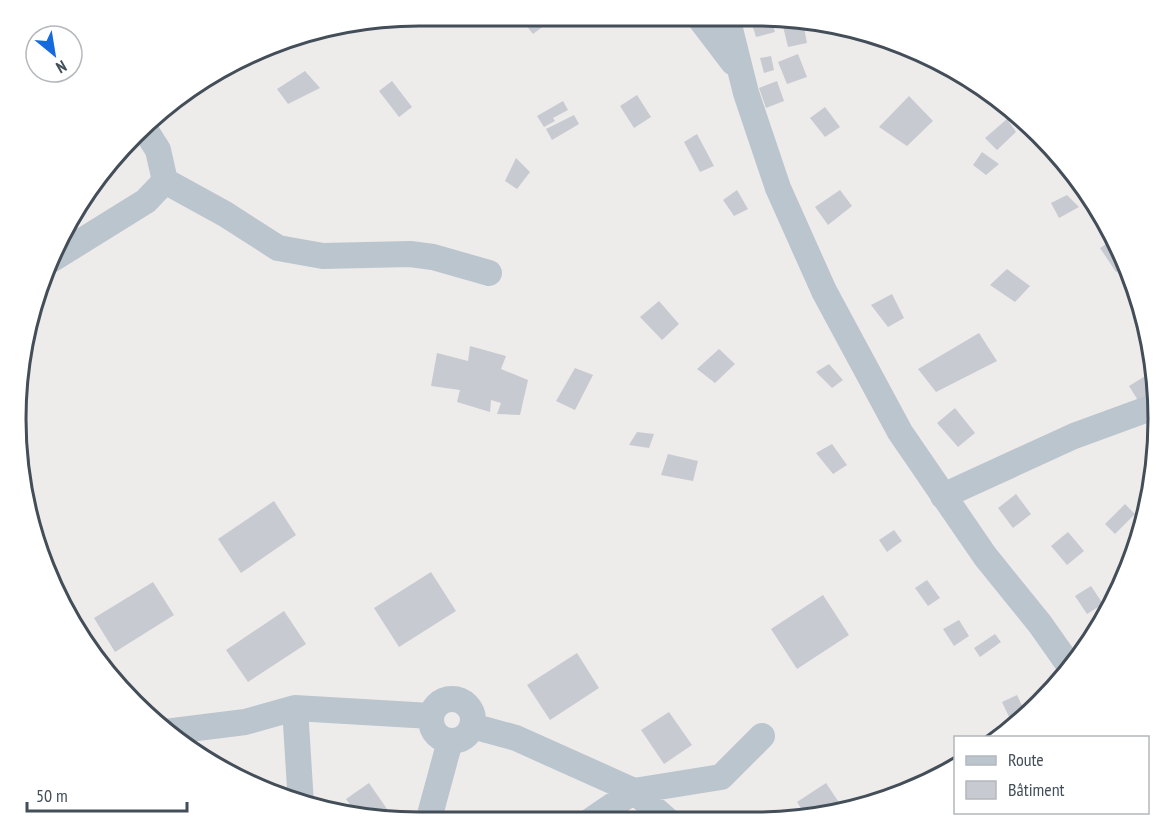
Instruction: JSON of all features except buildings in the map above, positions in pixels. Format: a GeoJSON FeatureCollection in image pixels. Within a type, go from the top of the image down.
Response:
{"type":"FeatureCollection","features":[{"type":"Feature","properties":{"kind":"street"},"geometry":{"type":"LineString","coordinates":[[706,26],[741,72]]}},
{"type":"Feature","properties":{"kind":"street"},"geometry":{"type":"LineString","coordinates":[[729,26],[741,72],[778,188],[824,291],[900,432],[985,556],[1040,624],[1065,660]]}},
{"type":"Feature","properties":{"kind":"street"},"geometry":{"type":"LineString","coordinates":[[148,134],[158,150],[165,181],[225,214],[278,248],[323,256],[410,254],[433,257],[489,273]]}},
{"type":"Feature","properties":{"kind":"street"},"geometry":{"type":"LineString","coordinates":[[62,253],[147,201],[165,181]]}},
{"type":"Feature","properties":{"kind":"street"},"geometry":{"type":"LineString","coordinates":[[943,496],[1074,436],[1148,409]]}},
{"type":"Feature","properties":{"kind":"street"},"geometry":{"type":"LineString","coordinates":[[455,699],[468,706],[473,719],[472,726],[464,738],[443,740],[433,730],[431,716],[436,705],[442,701],[455,699]]}},
{"type":"Feature","properties":{"kind":"street"},"geometry":{"type":"LineString","coordinates":[[295,708],[300,794]]}},
{"type":"Feature","properties":{"kind":"street"},"geometry":{"type":"LineString","coordinates":[[179,731],[245,722],[295,708],[431,716]]}},
{"type":"Feature","properties":{"kind":"street"},"geometry":{"type":"LineString","coordinates":[[472,726],[516,738],[634,791],[659,812]]}},
{"type":"Feature","properties":{"kind":"street"},"geometry":{"type":"LineString","coordinates":[[603,812],[634,791],[721,777],[762,736]]}},
{"type":"Feature","properties":{"kind":"street"},"geometry":{"type":"LineString","coordinates":[[431,812],[450,741]]}}]}
